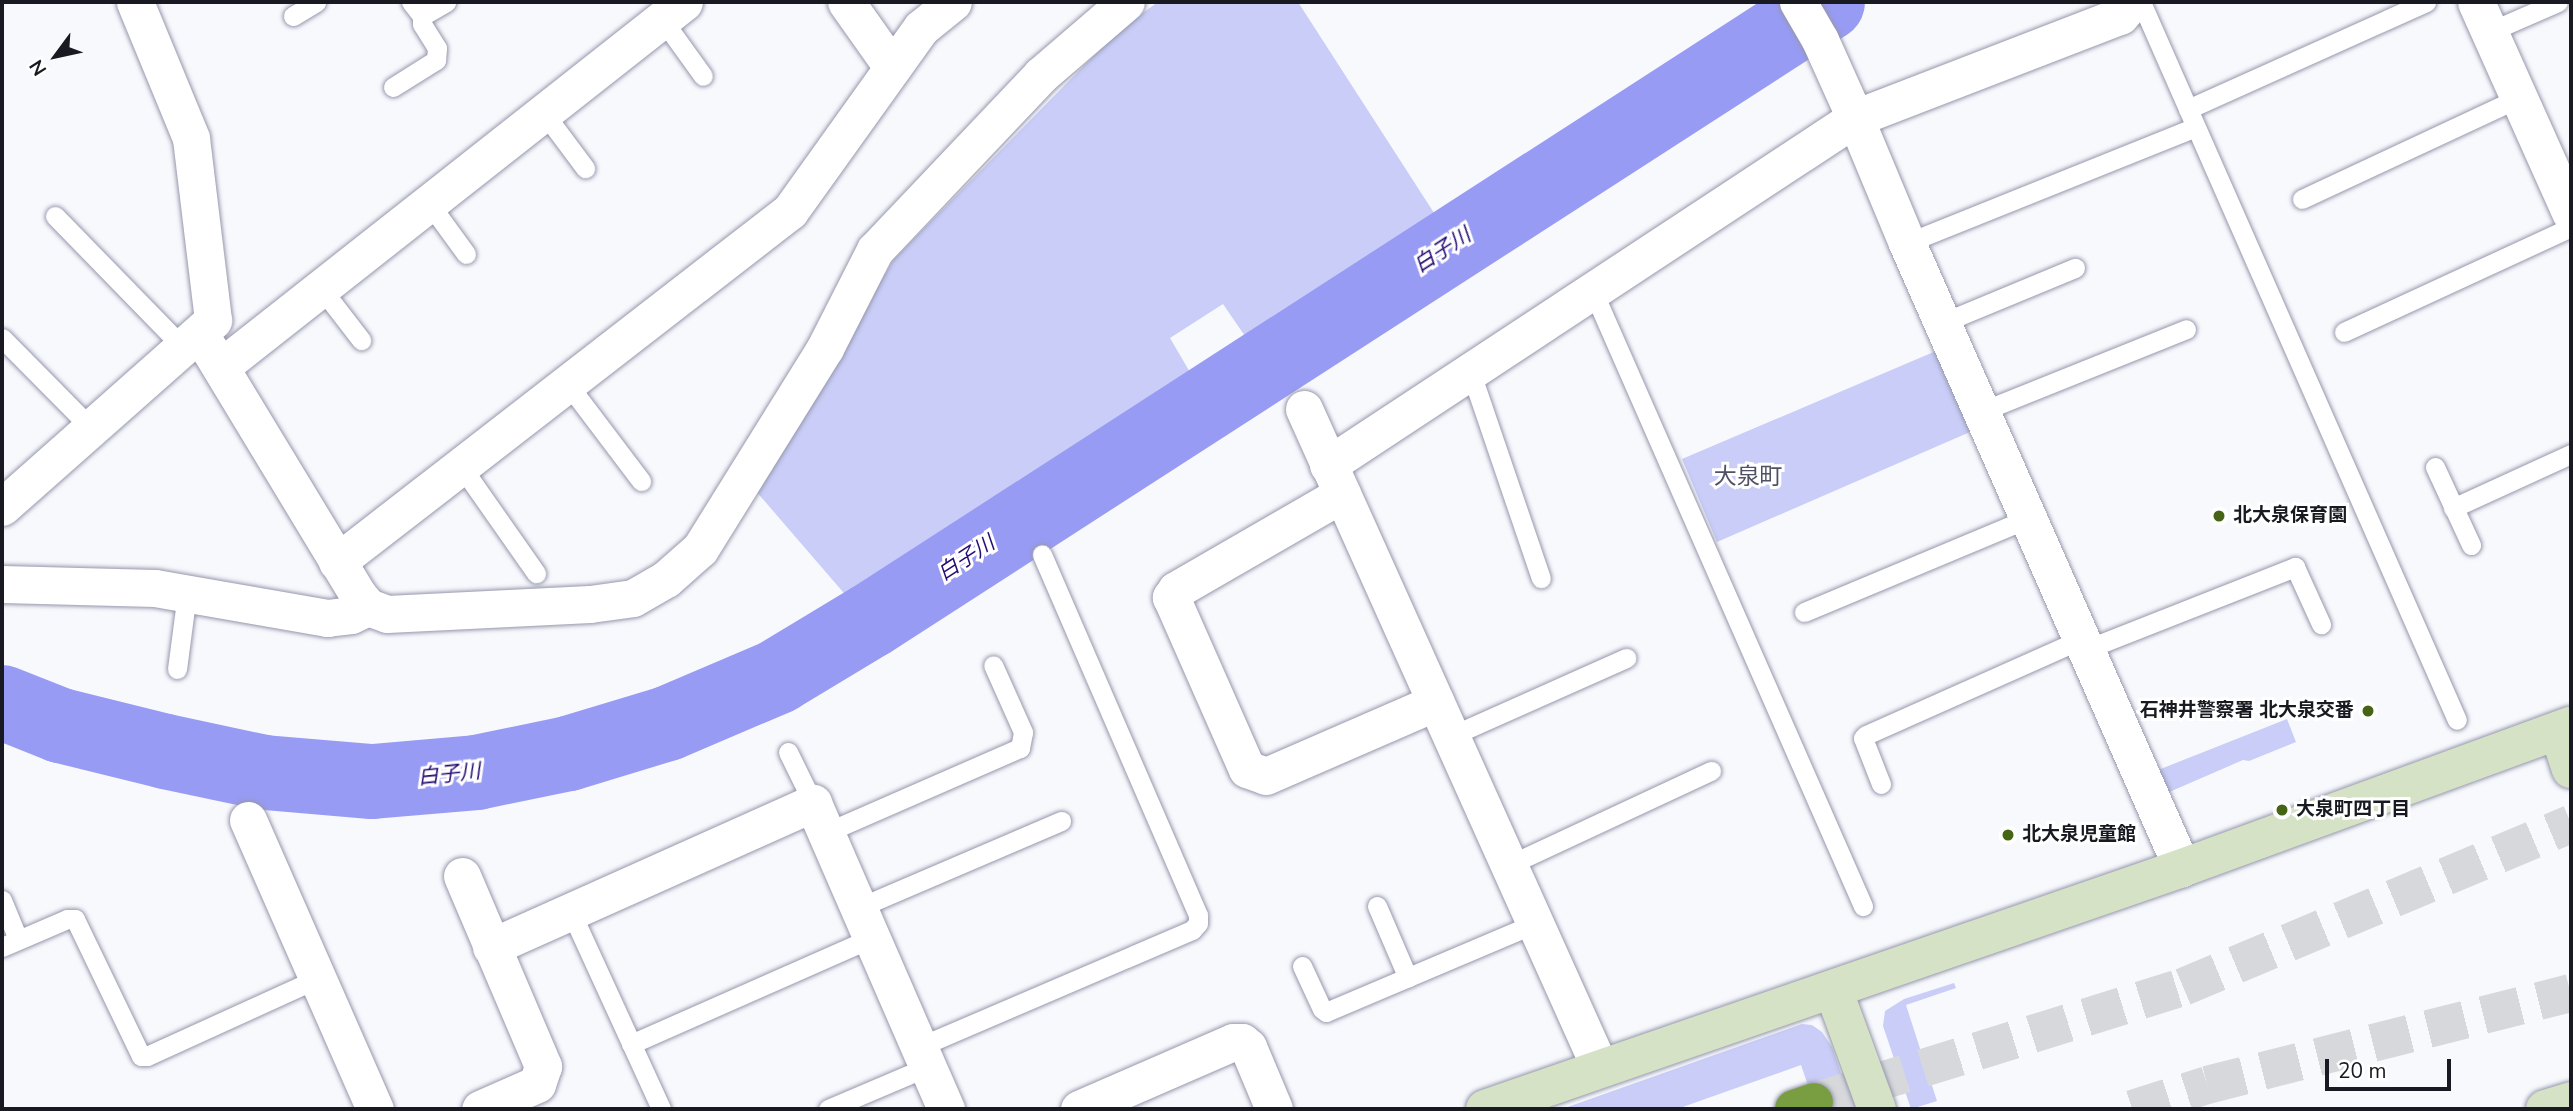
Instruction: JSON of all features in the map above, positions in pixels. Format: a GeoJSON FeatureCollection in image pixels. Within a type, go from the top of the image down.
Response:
{"type":"FeatureCollection","features":[{"type":"Feature","properties":{"kind":"street"},"geometry":{"type":"LineString","coordinates":[[2,507],[213,320],[191,138],[135,2]]}},
{"type":"Feature","properties":{"kind":"street"},"geometry":{"type":"LineString","coordinates":[[846,2],[892,67]]}},
{"type":"Feature","properties":{"kind":"street"},"geometry":{"type":"LineString","coordinates":[[337,562],[790,212],[921,28],[953,2]]}},
{"type":"Feature","properties":{"kind":"street"},"geometry":{"type":"LineString","coordinates":[[192,341],[222,366],[337,562],[368,607],[387,614],[590,604],[633,598],[666,579],[707,537],[825,348],[875,250],[1041,75],[1126,2]]}},
{"type":"Feature","properties":{"kind":"street"},"geometry":{"type":"LineString","coordinates":[[1798,2],[1820,40],[1855,118],[1980,412],[2182,868]]}},
{"type":"Feature","properties":{"kind":"street"},"geometry":{"type":"LineString","coordinates":[[1436,702],[1266,776],[1247,769],[1171,597],[1176,590],[1335,479],[1470,370],[1855,118],[2120,16],[2132,2]]}},
{"type":"Feature","properties":{"kind":"street"},"geometry":{"type":"LineString","coordinates":[[222,366],[673,10]]}},
{"type":"Feature","properties":{"kind":"street"},"geometry":{"type":"LineString","coordinates":[[2483,17],[2571,214]]}},
{"type":"Feature","properties":{"kind":"street"},"geometry":{"type":"LineString","coordinates":[[1304,409],[1601,1068]]}},
{"type":"Feature","properties":{"kind":"street"},"geometry":{"type":"LineString","coordinates":[[2,584],[155,588],[327,618],[351,615],[368,607]]}},
{"type":"Feature","properties":{"kind":"street"},"geometry":{"type":"LineString","coordinates":[[1485,1109],[2182,868],[2565,730],[2571,769]]}},
{"type":"Feature","properties":{"kind":"street"},"geometry":{"type":"LineString","coordinates":[[491,947],[571,912],[819,818],[946,1109]]}},
{"type":"Feature","properties":{"kind":"street"},"geometry":{"type":"LineString","coordinates":[[248,820],[318,978],[365,1106]]}},
{"type":"Feature","properties":{"kind":"street"},"geometry":{"type":"LineString","coordinates":[[462,876],[542,1066],[537,1084],[480,1109]]}},
{"type":"Feature","properties":{"kind":"street"},"geometry":{"type":"LineString","coordinates":[[1833,989],[1877,1109]]}},
{"type":"Feature","properties":{"kind":"street"},"geometry":{"type":"LineString","coordinates":[[1079,1109],[1233,1042],[1242,1042],[1248,1047],[1274,1109]]}},
{"type":"Feature","properties":{"kind":"street"},"geometry":{"type":"LineString","coordinates":[[2545,1109],[2571,1101]]}},
{"type":"Feature","properties":{"kind":"lane"},"geometry":{"type":"LineString","coordinates":[[293,16],[316,2]]}},
{"type":"Feature","properties":{"kind":"lane"},"geometry":{"type":"LineString","coordinates":[[393,88],[436,60],[437,48],[422,24],[417,9],[446,2]]}},
{"type":"Feature","properties":{"kind":"lane"},"geometry":{"type":"LineString","coordinates":[[2141,2],[2456,720]]}},
{"type":"Feature","properties":{"kind":"lane"},"geometry":{"type":"LineString","coordinates":[[1907,243],[2191,118],[2426,2]]}},
{"type":"Feature","properties":{"kind":"lane"},"geometry":{"type":"LineString","coordinates":[[2483,17],[2558,2]]}},
{"type":"Feature","properties":{"kind":"lane"},"geometry":{"type":"LineString","coordinates":[[673,10],[703,76]]}},
{"type":"Feature","properties":{"kind":"lane"},"geometry":{"type":"LineString","coordinates":[[2302,200],[2519,98]]}},
{"type":"Feature","properties":{"kind":"lane"},"geometry":{"type":"LineString","coordinates":[[544,113],[585,168]]}},
{"type":"Feature","properties":{"kind":"lane"},"geometry":{"type":"LineString","coordinates":[[429,203],[466,254]]}},
{"type":"Feature","properties":{"kind":"lane"},"geometry":{"type":"LineString","coordinates":[[55,216],[192,341]]}},
{"type":"Feature","properties":{"kind":"lane"},"geometry":{"type":"LineString","coordinates":[[2344,332],[2571,228]]}},
{"type":"Feature","properties":{"kind":"lane"},"geometry":{"type":"LineString","coordinates":[[1942,323],[2075,268]]}},
{"type":"Feature","properties":{"kind":"lane"},"geometry":{"type":"LineString","coordinates":[[321,288],[361,340]]}},
{"type":"Feature","properties":{"kind":"lane"},"geometry":{"type":"LineString","coordinates":[[1592,289],[1863,906]]}},
{"type":"Feature","properties":{"kind":"lane"},"geometry":{"type":"LineString","coordinates":[[1980,412],[2186,329]]}},
{"type":"Feature","properties":{"kind":"lane"},"geometry":{"type":"LineString","coordinates":[[2,338],[90,427]]}},
{"type":"Feature","properties":{"kind":"lane"},"geometry":{"type":"LineString","coordinates":[[1470,370],[1541,578]]}},
{"type":"Feature","properties":{"kind":"lane"},"geometry":{"type":"LineString","coordinates":[[567,383],[641,481]]}},
{"type":"Feature","properties":{"kind":"lane"},"geometry":{"type":"LineString","coordinates":[[2453,508],[2571,454]]}},
{"type":"Feature","properties":{"kind":"lane"},"geometry":{"type":"LineString","coordinates":[[461,466],[536,573]]}},
{"type":"Feature","properties":{"kind":"lane"},"geometry":{"type":"LineString","coordinates":[[2435,467],[2471,545]]}},
{"type":"Feature","properties":{"kind":"lane"},"geometry":{"type":"LineString","coordinates":[[1804,612],[2029,518]]}},
{"type":"Feature","properties":{"kind":"lane"},"geometry":{"type":"LineString","coordinates":[[828,1109],[923,1057],[1192,930],[1198,923],[1198,915],[1042,554]]}},
{"type":"Feature","properties":{"kind":"lane"},"geometry":{"type":"LineString","coordinates":[[1881,784],[1863,738],[1866,735],[2085,644],[2295,567],[2321,624]]}},
{"type":"Feature","properties":{"kind":"lane"},"geometry":{"type":"LineString","coordinates":[[177,669],[187,593]]}},
{"type":"Feature","properties":{"kind":"lane"},"geometry":{"type":"LineString","coordinates":[[1451,736],[1626,658]]}},
{"type":"Feature","properties":{"kind":"lane"},"geometry":{"type":"LineString","coordinates":[[788,752],[819,818],[1020,748],[1023,732],[993,665]]}},
{"type":"Feature","properties":{"kind":"lane"},"geometry":{"type":"LineString","coordinates":[[1509,865],[1711,771]]}},
{"type":"Feature","properties":{"kind":"lane"},"geometry":{"type":"LineString","coordinates":[[631,1044],[1061,821]]}},
{"type":"Feature","properties":{"kind":"lane"},"geometry":{"type":"LineString","coordinates":[[2,900],[10,943],[67,919],[75,919],[141,1056],[147,1056],[318,978]]}},
{"type":"Feature","properties":{"kind":"lane"},"geometry":{"type":"LineString","coordinates":[[1377,906],[1408,978]]}},
{"type":"Feature","properties":{"kind":"lane"},"geometry":{"type":"LineString","coordinates":[[571,912],[661,1109]]}},
{"type":"Feature","properties":{"kind":"lane"},"geometry":{"type":"LineString","coordinates":[[1302,966],[1326,1012],[1535,923]]}},
{"type":"Feature","properties":{"kind":"shaded area"},"geometry":{"type":"Polygon","coordinates":[[[1158,2],[1298,2],[1436,216],[1247,339],[1223,304],[1170,338],[1191,374],[1110,430],[849,599],[755,490],[894,259],[1119,30],[1158,2]]]}},
{"type":"Feature","properties":{"kind":"shaded area"},"geometry":{"type":"Polygon","coordinates":[[[1936,351],[1970,432],[1717,542],[1682,459],[1936,351]]]}},
{"type":"Feature","properties":{"kind":"shaded area"},"geometry":{"type":"Polygon","coordinates":[[[2287,719],[2296,742],[2249,761],[2243,760],[2167,793],[2158,770],[2287,719]]]}},
{"type":"Feature","properties":{"kind":"shaded area"},"geometry":{"type":"Polygon","coordinates":[[[1954,983],[1956,988],[1906,1005],[1937,1101],[1911,1109],[1883,1026],[1885,1011],[1904,999],[1954,983]]]}},
{"type":"Feature","properties":{"kind":"shaded area"},"geometry":{"type":"Polygon","coordinates":[[[1802,1024],[1812,1025],[1822,1032],[1832,1047],[1853,1109],[1816,1109],[1801,1065],[1677,1109],[1562,1109],[1802,1024]]]}},
{"type":"Feature","properties":{"kind":"waterway","name":"白子川"},"geometry":{"type":"LineString","coordinates":[[2,702],[60,725],[165,751],[264,772],[372,781],[476,772],[568,753],[667,723],[777,676],[870,620],[1827,2]]}},
{"type":"Feature","properties":{"kind":"tunnel"},"geometry":{"type":"LineString","coordinates":[[1814,1102],[2183,987],[2571,824]]}},
{"type":"Feature","properties":{"kind":"tunnel"},"geometry":{"type":"LineString","coordinates":[[2132,1109],[2207,1085],[2571,993]]}},
{"type":"Feature","properties":{"kind":"place","name":"北大泉保育園"},"geometry":{"type":"Point","coordinates":[2219,516]}},
{"type":"Feature","properties":{"kind":"place","name":"石神井警察署 北大泉交番"},"geometry":{"type":"Point","coordinates":[2368,711]}},
{"type":"Feature","properties":{"kind":"place","name":"大泉町四丁目"},"geometry":{"type":"Point","coordinates":[2282,810]}},
{"type":"Feature","properties":{"kind":"place","name":"北大泉児童館"},"geometry":{"type":"Point","coordinates":[2008,835]}},
{"type":"Feature","properties":{"kind":"district","name":"大泉町"},"geometry":{"type":"Point","coordinates":[1748,477]}}]}
